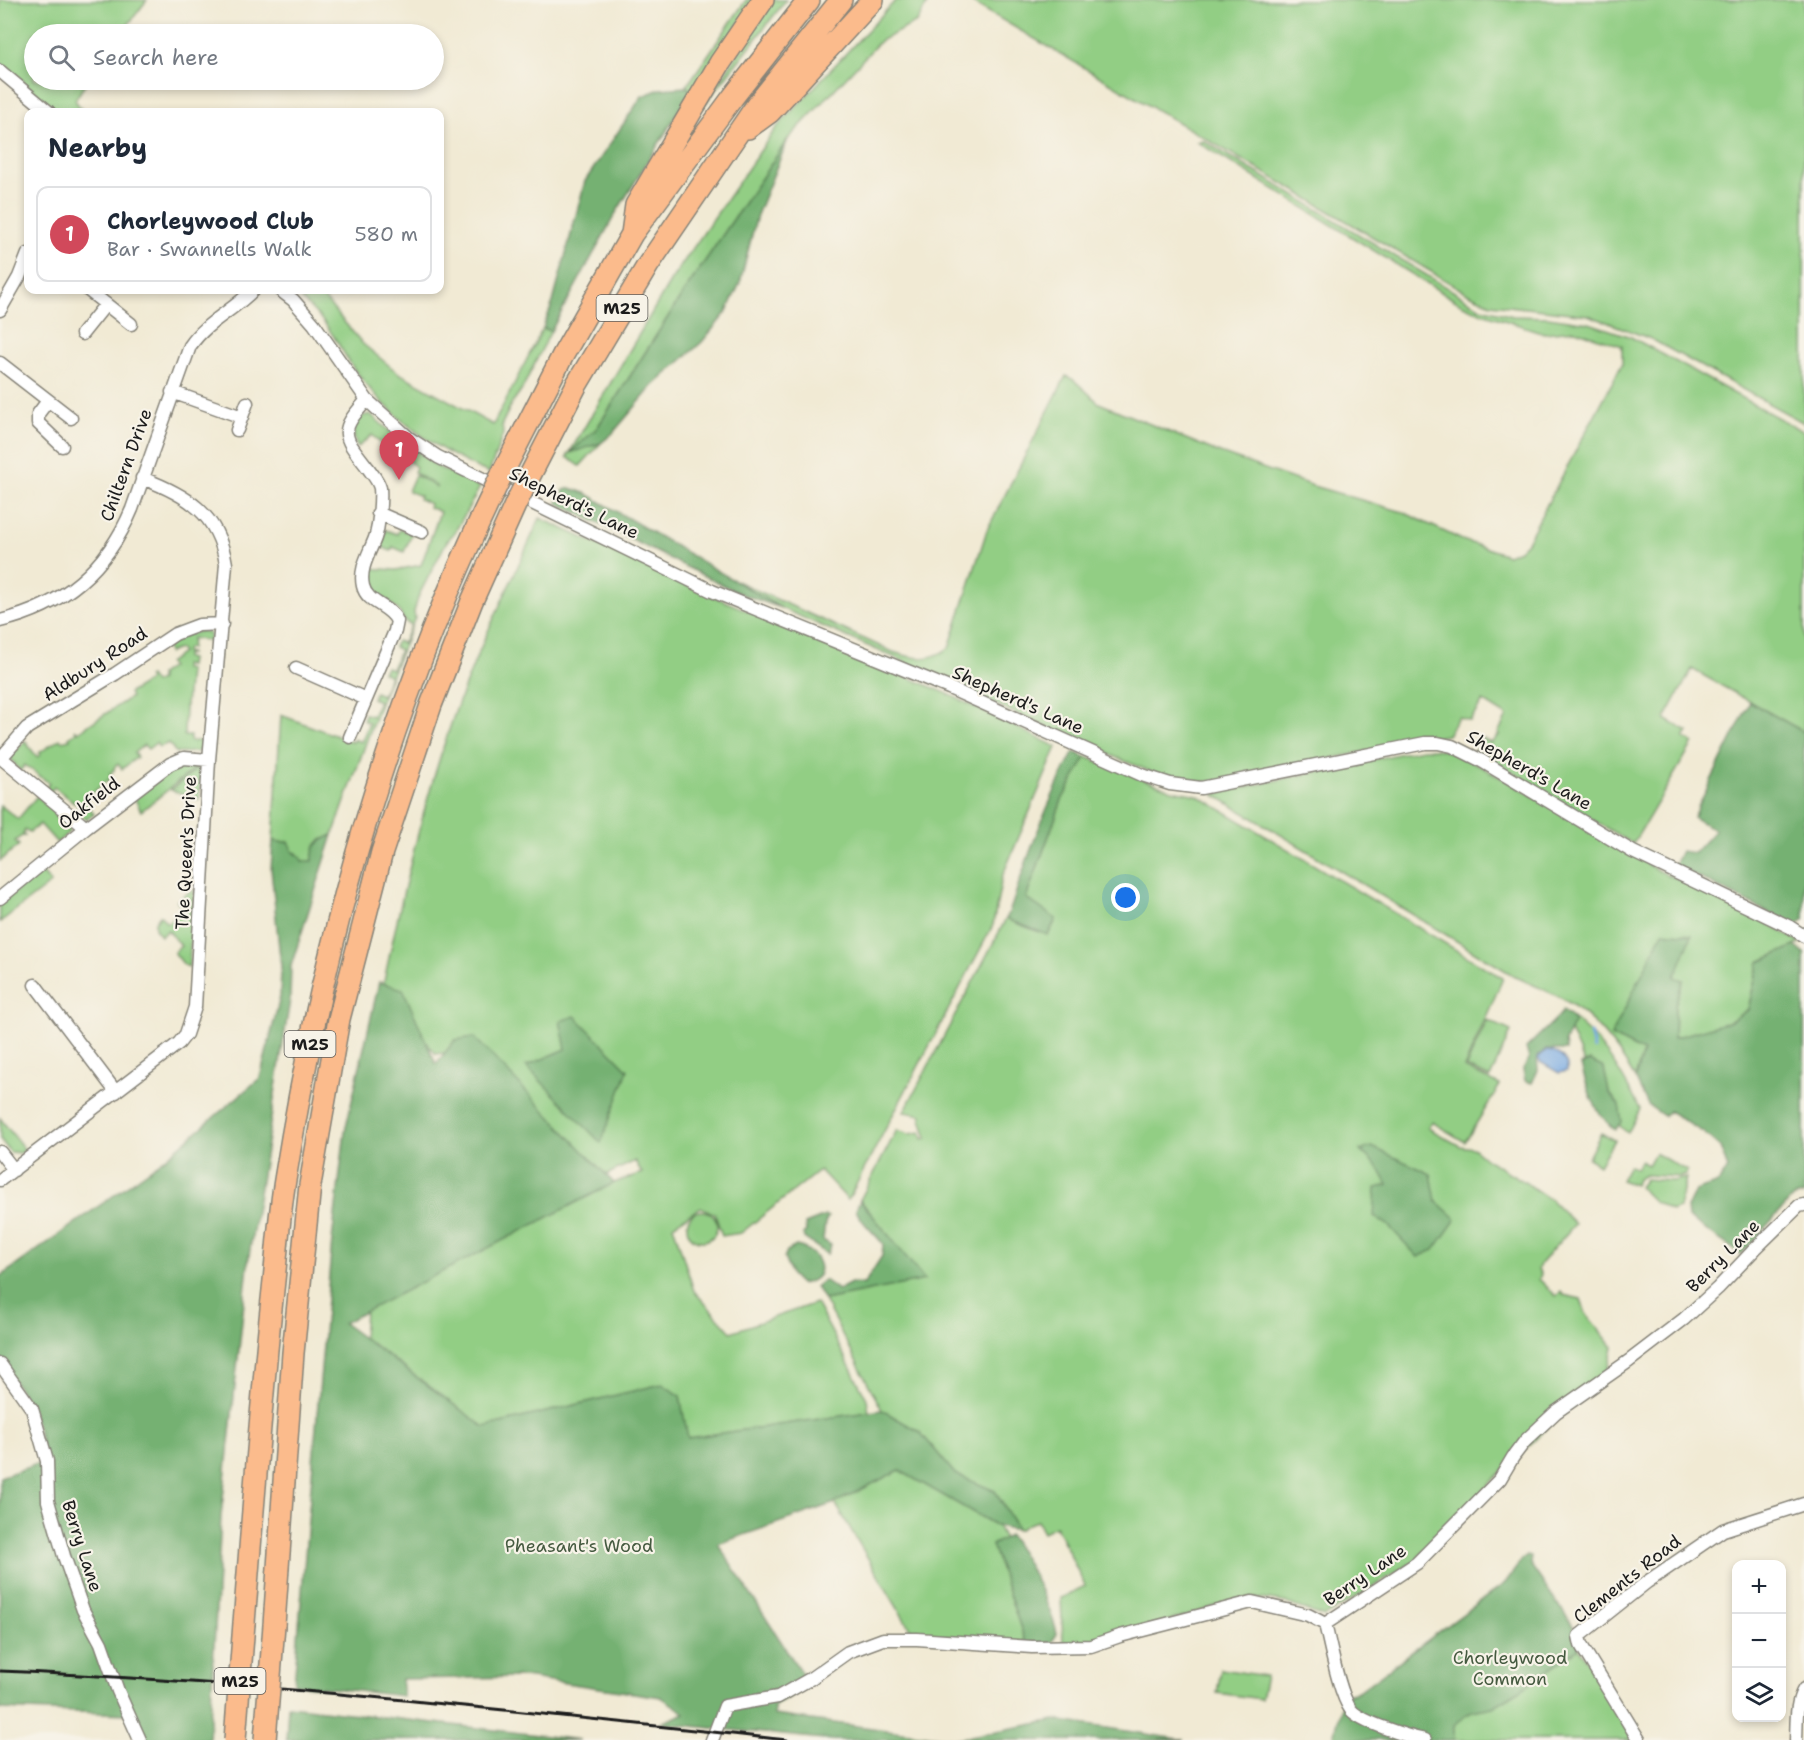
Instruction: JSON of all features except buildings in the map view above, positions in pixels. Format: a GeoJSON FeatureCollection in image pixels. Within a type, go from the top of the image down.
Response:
{"type":"FeatureCollection","features":[{"type":"Feature","properties":{"kind":"highway","name":"M25"},"geometry":{"type":"LineString","coordinates":[[632,234],[636,205],[720,63],[763,0]]}},
{"type":"Feature","properties":{"kind":"highway","name":"M25"},"geometry":{"type":"LineString","coordinates":[[235,1740],[266,1352],[285,1182],[316,1010],[356,850],[408,692],[447,593],[498,484],[563,355],[632,234],[733,97],[809,0]]}},
{"type":"Feature","properties":{"kind":"highway","name":"M25"},"geometry":{"type":"LineString","coordinates":[[265,1740],[292,1353],[310,1185],[339,1019],[382,852],[430,705],[472,601],[520,494],[577,384],[648,265],[757,105],[841,0]]}},
{"type":"Feature","properties":{"kind":"highway","name":"M25"},"geometry":{"type":"LineString","coordinates":[[734,139],[770,112],[873,0]]}},
{"type":"Feature","properties":{"kind":"street"},"geometry":{"type":"LineString","coordinates":[[0,71],[44,108]]}},
{"type":"Feature","properties":{"kind":"street"},"geometry":{"type":"LineString","coordinates":[[0,310],[24,264]]}},
{"type":"Feature","properties":{"kind":"street"},"geometry":{"type":"LineString","coordinates":[[93,294],[131,324]]}},
{"type":"Feature","properties":{"kind":"street","name":"Chiltern Drive"},"geometry":{"type":"LineString","coordinates":[[0,621],[42,607],[61,597],[78,585],[105,555],[126,525],[184,358],[198,335],[217,317],[237,305],[249,294]]}},
{"type":"Feature","properties":{"kind":"street","name":"Shepherd's Lane"},"geometry":{"type":"LineString","coordinates":[[285,294],[314,324],[368,400],[409,438],[438,458],[712,591],[950,688],[1142,775],[1170,784],[1201,788],[1402,746],[1425,742],[1445,744],[1480,759],[1632,852],[1790,927],[1804,936]]}},
{"type":"Feature","properties":{"kind":"street"},"geometry":{"type":"LineString","coordinates":[[82,334],[106,304]]}},
{"type":"Feature","properties":{"kind":"street"},"geometry":{"type":"LineString","coordinates":[[0,363],[47,402],[71,418]]}},
{"type":"Feature","properties":{"kind":"street"},"geometry":{"type":"LineString","coordinates":[[172,392],[242,417]]}},
{"type":"Feature","properties":{"kind":"street"},"geometry":{"type":"LineString","coordinates":[[350,736],[397,625],[393,614],[366,593],[362,579],[376,533],[379,484],[352,448],[347,437],[347,425],[368,400]]}},
{"type":"Feature","properties":{"kind":"street"},"geometry":{"type":"LineString","coordinates":[[47,402],[38,414],[38,423],[62,446]]}},
{"type":"Feature","properties":{"kind":"street"},"geometry":{"type":"LineString","coordinates":[[237,430],[247,403]]}},
{"type":"Feature","properties":{"kind":"street","name":"The Queen's Drive"},"geometry":{"type":"LineString","coordinates":[[0,1180],[179,1043],[186,1034],[195,1007],[209,760],[226,564],[224,551],[209,519],[182,495],[142,478]]}},
{"type":"Feature","properties":{"kind":"street"},"geometry":{"type":"LineString","coordinates":[[378,513],[422,532]]}},
{"type":"Feature","properties":{"kind":"street","name":"Aldbury Road"},"geometry":{"type":"LineString","coordinates":[[0,758],[27,728],[175,634],[199,625],[222,624]]}},
{"type":"Feature","properties":{"kind":"street"},"geometry":{"type":"LineString","coordinates":[[296,668],[366,699]]}},
{"type":"Feature","properties":{"kind":"street"},"geometry":{"type":"LineString","coordinates":[[0,758],[86,828]]}},
{"type":"Feature","properties":{"kind":"street","name":"Oakfield"},"geometry":{"type":"LineString","coordinates":[[0,898],[170,764],[184,758],[209,760]]}},
{"type":"Feature","properties":{"kind":"street"},"geometry":{"type":"LineString","coordinates":[[35,985],[116,1092]]}},
{"type":"Feature","properties":{"kind":"street"},"geometry":{"type":"LineString","coordinates":[[0,1152],[14,1170]]}},
{"type":"Feature","properties":{"kind":"street","name":"Berry Lane"},"geometry":{"type":"LineString","coordinates":[[712,1740],[724,1706],[778,1697],[810,1679],[848,1652],[883,1639],[917,1639],[1032,1647],[1090,1646],[1252,1602],[1308,1615],[1325,1624],[1416,1563],[1500,1479],[1525,1441],[1556,1412],[1629,1361],[1684,1318],[1718,1288],[1799,1206],[1804,1205]]}},
{"type":"Feature","properties":{"kind":"street","name":"Berry Lane"},"geometry":{"type":"LineString","coordinates":[[0,1364],[32,1409],[46,1461],[48,1501],[64,1556],[83,1610],[101,1643],[140,1740]]}},
{"type":"Feature","properties":{"kind":"street","name":"Clements Road"},"geometry":{"type":"LineString","coordinates":[[1639,1740],[1581,1645],[1579,1636],[1647,1582],[1723,1530],[1804,1504]]}},
{"type":"Feature","properties":{"kind":"street"},"geometry":{"type":"LineString","coordinates":[[1325,1624],[1336,1672],[1352,1710],[1383,1727],[1425,1740]]}},
{"type":"Feature","properties":{"kind":"street"},"geometry":{"type":"LineString","coordinates":[[1796,1740],[1797,1709],[1804,1689]]}},
{"type":"Feature","properties":{"kind":"green space"},"geometry":{"type":"Polygon","coordinates":[[[0,0],[147,0],[129,24],[24,24],[24,83],[0,63],[0,0]]]}},
{"type":"Feature","properties":{"kind":"green space"},"geometry":{"type":"Polygon","coordinates":[[[746,0],[755,0],[692,90],[686,87],[746,0]]]}},
{"type":"Feature","properties":{"kind":"green space"},"geometry":{"type":"Polygon","coordinates":[[[773,0],[786,0],[702,108],[773,0]]]}},
{"type":"Feature","properties":{"kind":"green space"},"geometry":{"type":"Polygon","coordinates":[[[896,0],[929,0],[917,22],[880,41],[788,139],[684,292],[597,428],[571,452],[601,443],[580,466],[567,457],[671,280],[776,128],[896,0]]]}},
{"type":"Feature","properties":{"kind":"green space"},"geometry":{"type":"Polygon","coordinates":[[[968,0],[1804,0],[1804,423],[1651,339],[1588,315],[1491,304],[1465,292],[968,0]]]}},
{"type":"Feature","properties":{"kind":"green space"},"geometry":{"type":"Polygon","coordinates":[[[686,87],[692,90],[617,211],[551,331],[543,328],[553,302],[585,181],[642,96],[660,89],[686,87]]]}},
{"type":"Feature","properties":{"kind":"green space"},"geometry":{"type":"Polygon","coordinates":[[[33,90],[82,90],[75,100],[80,108],[54,108],[33,90]]]}},
{"type":"Feature","properties":{"kind":"green space"},"geometry":{"type":"Polygon","coordinates":[[[788,139],[757,215],[740,283],[726,313],[702,342],[652,387],[612,434],[601,443],[570,453],[597,428],[684,292],[788,139]]]}},
{"type":"Feature","properties":{"kind":"green space"},"geometry":{"type":"Polygon","coordinates":[[[1204,141],[1481,308],[1513,316],[1548,317],[1589,323],[1631,337],[1804,432],[1804,732],[1692,669],[1665,719],[1688,732],[1684,738],[1693,743],[1633,844],[1475,750],[1482,738],[1491,743],[1500,734],[1498,733],[1507,716],[1483,701],[1470,721],[1458,717],[1447,735],[1225,780],[1195,783],[1168,779],[1079,742],[946,680],[781,608],[732,579],[893,652],[922,658],[935,656],[949,648],[987,530],[1066,376],[1074,380],[1099,403],[1220,453],[1313,486],[1403,512],[1462,540],[1507,555],[1519,550],[1527,542],[1622,364],[1622,346],[1575,330],[1544,333],[1479,312],[1459,303],[1197,142],[1204,141]]]}},
{"type":"Feature","properties":{"kind":"green space"},"geometry":{"type":"Polygon","coordinates":[[[296,294],[320,294],[363,344],[397,372],[493,425],[543,328],[551,331],[502,424],[503,434],[489,473],[434,444],[416,432],[384,404],[357,373],[326,325],[296,294]]]}},
{"type":"Feature","properties":{"kind":"green space"},"geometry":{"type":"Polygon","coordinates":[[[370,414],[438,467],[480,487],[455,532],[447,541],[419,595],[414,612],[415,618],[382,698],[333,835],[320,841],[313,862],[302,861],[297,853],[292,851],[289,842],[273,840],[281,715],[353,742],[354,739],[361,742],[369,723],[363,720],[365,714],[372,716],[379,701],[372,698],[375,692],[382,695],[390,676],[383,672],[386,667],[392,669],[400,650],[394,647],[397,641],[403,643],[411,625],[405,621],[396,608],[374,592],[368,583],[368,568],[396,570],[421,565],[440,512],[419,499],[420,496],[408,491],[415,475],[437,487],[414,472],[416,467],[393,448],[389,452],[372,435],[358,447],[354,439],[354,428],[360,417],[370,414]]]}},
{"type":"Feature","properties":{"kind":"green space"},"geometry":{"type":"Polygon","coordinates":[[[570,488],[587,494],[781,608],[739,593],[557,503],[564,490],[570,488]]]}},
{"type":"Feature","properties":{"kind":"green space"},"geometry":{"type":"Polygon","coordinates":[[[540,518],[693,588],[946,693],[1057,747],[1002,877],[993,925],[848,1200],[820,1170],[741,1233],[722,1236],[715,1214],[701,1207],[673,1225],[694,1291],[731,1332],[816,1303],[867,1399],[869,1412],[687,1438],[680,1396],[662,1384],[484,1427],[363,1337],[365,1311],[614,1183],[642,1173],[635,1161],[606,1175],[475,1039],[462,1051],[436,1054],[382,991],[413,853],[431,785],[453,718],[483,642],[540,518]]]}},
{"type":"Feature","properties":{"kind":"green space"},"geometry":{"type":"Polygon","coordinates":[[[400,529],[412,534],[404,552],[393,547],[391,551],[379,546],[386,530],[397,534],[400,529]]]}},
{"type":"Feature","properties":{"kind":"green space"},"geometry":{"type":"Polygon","coordinates":[[[202,631],[209,633],[210,641],[192,638],[191,648],[187,648],[186,652],[191,654],[186,654],[186,658],[190,659],[189,666],[184,665],[184,669],[189,670],[184,736],[190,736],[190,741],[202,741],[202,749],[196,752],[176,753],[169,743],[159,747],[156,743],[148,749],[144,745],[134,753],[137,757],[122,769],[118,764],[110,773],[112,777],[84,800],[94,814],[87,819],[74,813],[79,806],[54,787],[50,792],[46,788],[49,783],[25,765],[20,771],[11,759],[11,756],[25,741],[37,757],[39,753],[60,739],[61,741],[70,739],[69,737],[76,732],[75,729],[78,732],[131,697],[129,693],[149,681],[147,677],[149,676],[154,683],[160,680],[160,675],[171,667],[168,663],[182,653],[179,649],[168,653],[167,647],[185,635],[202,631]]]}},
{"type":"Feature","properties":{"kind":"green space"},"geometry":{"type":"Polygon","coordinates":[[[1750,702],[1804,732],[1804,919],[1795,926],[1674,865],[1681,851],[1694,853],[1715,830],[1693,817],[1750,702]]]}},
{"type":"Feature","properties":{"kind":"green space"},"geometry":{"type":"Polygon","coordinates":[[[1422,749],[1457,753],[1601,834],[1655,869],[1735,904],[1801,943],[1759,962],[1748,1009],[1729,1022],[1674,1038],[1675,1005],[1683,981],[1611,1036],[1643,1052],[1635,1078],[1621,1055],[1604,1034],[1574,1006],[1516,977],[1213,794],[1422,749]]]}},
{"type":"Feature","properties":{"kind":"green space"},"geometry":{"type":"Polygon","coordinates":[[[1074,752],[1086,757],[1062,800],[1026,898],[1056,919],[1048,935],[1006,919],[1044,814],[1074,752]]]}},
{"type":"Feature","properties":{"kind":"green space"},"geometry":{"type":"Polygon","coordinates":[[[1086,757],[1172,790],[1197,795],[1503,978],[1464,1068],[1500,1085],[1465,1142],[1432,1122],[1428,1128],[1460,1146],[1473,1148],[1486,1159],[1551,1200],[1575,1224],[1540,1264],[1539,1279],[1556,1296],[1561,1292],[1563,1295],[1581,1299],[1586,1314],[1613,1347],[1607,1371],[1499,1474],[1415,1561],[1324,1617],[1284,1602],[1253,1598],[1233,1600],[1187,1616],[1088,1643],[1063,1643],[1061,1598],[1085,1586],[1056,1526],[1043,1532],[1037,1521],[1018,1530],[995,1491],[955,1474],[920,1432],[882,1410],[824,1300],[924,1280],[860,1200],[897,1130],[909,1134],[921,1132],[923,1139],[927,1138],[921,1119],[922,1115],[904,1112],[1006,919],[1048,935],[1056,920],[1026,898],[1062,800],[1086,757]]]}},
{"type":"Feature","properties":{"kind":"green space"},"geometry":{"type":"Polygon","coordinates":[[[186,763],[198,766],[141,811],[134,797],[172,767],[186,763]]]}},
{"type":"Feature","properties":{"kind":"green space"},"geometry":{"type":"Polygon","coordinates":[[[198,768],[201,771],[199,800],[171,790],[198,768]]]}},
{"type":"Feature","properties":{"kind":"green space"},"geometry":{"type":"Polygon","coordinates":[[[37,796],[67,820],[70,831],[57,843],[40,824],[30,832],[25,830],[23,834],[25,836],[15,841],[19,845],[0,861],[0,805],[18,819],[37,796]]]}},
{"type":"Feature","properties":{"kind":"green space"},"geometry":{"type":"Polygon","coordinates":[[[333,835],[291,966],[290,1000],[249,1256],[221,1517],[209,1740],[140,1740],[128,1714],[0,1709],[0,1477],[46,1461],[32,1409],[0,1360],[0,1277],[163,1160],[260,1078],[280,997],[281,967],[271,869],[273,840],[289,842],[292,851],[301,857],[302,861],[313,861],[313,851],[317,844],[333,835]]]}},
{"type":"Feature","properties":{"kind":"green space"},"geometry":{"type":"Polygon","coordinates":[[[41,871],[51,883],[0,922],[0,904],[41,871]]]}},
{"type":"Feature","properties":{"kind":"green space"},"geometry":{"type":"Polygon","coordinates":[[[194,890],[189,967],[184,965],[174,952],[181,946],[168,930],[161,936],[155,929],[155,922],[160,915],[167,923],[183,909],[177,901],[194,890]]]}},
{"type":"Feature","properties":{"kind":"green space"},"geometry":{"type":"Polygon","coordinates":[[[1663,932],[1692,935],[1675,977],[1683,980],[1675,1005],[1674,1038],[1729,1022],[1748,1010],[1759,962],[1795,946],[1804,953],[1804,1195],[1793,1197],[1741,1254],[1688,1218],[1687,1208],[1695,1191],[1718,1183],[1728,1169],[1720,1147],[1704,1133],[1669,1111],[1664,1116],[1648,1105],[1635,1078],[1643,1052],[1611,1036],[1663,932]]]}},
{"type":"Feature","properties":{"kind":"green space","name":"Pheasant's Wood"},"geometry":{"type":"Polygon","coordinates":[[[379,982],[403,989],[436,1064],[455,1040],[474,1037],[614,1183],[343,1323],[484,1427],[662,1384],[680,1396],[688,1438],[882,1410],[920,1432],[955,1474],[995,1491],[1018,1530],[997,1526],[899,1470],[835,1503],[718,1544],[804,1677],[801,1691],[774,1706],[774,1715],[955,1739],[1055,1720],[1185,1740],[834,1740],[661,1723],[685,1713],[661,1697],[524,1677],[401,1679],[403,1696],[294,1684],[332,1240],[345,1131],[379,982]]]}},
{"type":"Feature","properties":{"kind":"green space"},"geometry":{"type":"Polygon","coordinates":[[[1563,1010],[1599,1043],[1624,1079],[1640,1109],[1628,1133],[1620,1126],[1603,1100],[1567,1024],[1559,1016],[1563,1010]]]}},
{"type":"Feature","properties":{"kind":"green space"},"geometry":{"type":"Polygon","coordinates":[[[1564,1011],[1575,1021],[1565,1041],[1566,1050],[1545,1050],[1537,1057],[1538,1070],[1532,1083],[1525,1081],[1523,1069],[1529,1059],[1526,1048],[1564,1011]]]}},
{"type":"Feature","properties":{"kind":"green space"},"geometry":{"type":"Polygon","coordinates":[[[575,1016],[628,1070],[601,1143],[526,1066],[566,1049],[560,1021],[575,1016]]]}},
{"type":"Feature","properties":{"kind":"green space"},"geometry":{"type":"Polygon","coordinates":[[[1487,1020],[1511,1031],[1490,1078],[1466,1067],[1487,1020]]]}},
{"type":"Feature","properties":{"kind":"green space"},"geometry":{"type":"Polygon","coordinates":[[[1590,1061],[1604,1068],[1609,1092],[1619,1105],[1622,1122],[1615,1130],[1602,1116],[1589,1092],[1581,1065],[1590,1061]]]}},
{"type":"Feature","properties":{"kind":"green space"},"geometry":{"type":"Polygon","coordinates":[[[0,1118],[25,1150],[21,1153],[10,1152],[0,1139],[0,1118]]]}},
{"type":"Feature","properties":{"kind":"green space"},"geometry":{"type":"Polygon","coordinates":[[[1601,1133],[1614,1140],[1599,1165],[1588,1158],[1601,1133]]]}},
{"type":"Feature","properties":{"kind":"green space"},"geometry":{"type":"Polygon","coordinates":[[[1372,1147],[1431,1174],[1436,1201],[1456,1219],[1434,1250],[1418,1257],[1388,1225],[1374,1216],[1376,1188],[1388,1185],[1378,1167],[1360,1150],[1372,1147]]]}},
{"type":"Feature","properties":{"kind":"green space"},"geometry":{"type":"Polygon","coordinates":[[[1655,1153],[1687,1171],[1685,1175],[1680,1177],[1645,1175],[1637,1179],[1635,1185],[1621,1180],[1629,1165],[1636,1169],[1640,1161],[1648,1165],[1655,1153]]]}},
{"type":"Feature","properties":{"kind":"green space"},"geometry":{"type":"Polygon","coordinates":[[[1686,1178],[1679,1208],[1671,1211],[1653,1201],[1639,1187],[1645,1179],[1673,1181],[1686,1178]]]}},
{"type":"Feature","properties":{"kind":"green space"},"geometry":{"type":"Polygon","coordinates":[[[860,1200],[925,1280],[824,1300],[816,1287],[824,1280],[838,1290],[851,1283],[864,1284],[882,1256],[883,1244],[864,1223],[856,1210],[860,1200]]]}},
{"type":"Feature","properties":{"kind":"green space"},"geometry":{"type":"Polygon","coordinates":[[[702,1211],[708,1212],[716,1220],[716,1232],[708,1240],[702,1241],[696,1240],[688,1232],[687,1226],[688,1220],[696,1212],[702,1211]]]}},
{"type":"Feature","properties":{"kind":"green space"},"geometry":{"type":"Polygon","coordinates":[[[825,1216],[828,1217],[823,1240],[831,1245],[827,1254],[804,1238],[803,1234],[806,1231],[805,1224],[825,1216]]]}},
{"type":"Feature","properties":{"kind":"green space"},"geometry":{"type":"Polygon","coordinates":[[[796,1246],[812,1253],[817,1259],[819,1272],[810,1282],[800,1284],[791,1275],[784,1258],[787,1251],[796,1246]]]}},
{"type":"Feature","properties":{"kind":"green space"},"geometry":{"type":"Polygon","coordinates":[[[899,1470],[997,1526],[1004,1539],[992,1545],[1026,1643],[913,1634],[835,1503],[899,1470]]]}},
{"type":"Feature","properties":{"kind":"green space"},"geometry":{"type":"Polygon","coordinates":[[[1009,1535],[1030,1569],[1050,1611],[1057,1634],[1051,1643],[1026,1643],[992,1545],[1009,1535]]]}},
{"type":"Feature","properties":{"kind":"green space","name":"Chorleywood Common"},"geometry":{"type":"Polygon","coordinates":[[[1527,1556],[1531,1557],[1530,1564],[1576,1630],[1579,1648],[1521,1690],[1493,1707],[1472,1711],[1465,1715],[1454,1726],[1454,1740],[1333,1740],[1345,1695],[1359,1691],[1505,1583],[1527,1556]]]}},
{"type":"Feature","properties":{"kind":"green space","name":"Chorleywood Common"},"geometry":{"type":"Polygon","coordinates":[[[1505,1583],[1576,1630],[1579,1648],[1634,1740],[1434,1740],[1350,1693],[1359,1691],[1505,1583]]]}},
{"type":"Feature","properties":{"kind":"green space"},"geometry":{"type":"Polygon","coordinates":[[[1221,1669],[1266,1676],[1261,1699],[1217,1693],[1221,1669]]]}},
{"type":"Feature","properties":{"kind":"green space"},"geometry":{"type":"Polygon","coordinates":[[[289,1706],[580,1740],[286,1740],[289,1706]]]}},
{"type":"Feature","properties":{"kind":"water"},"geometry":{"type":"Polygon","coordinates":[[[1545,1051],[1561,1056],[1567,1065],[1567,1071],[1559,1073],[1540,1062],[1538,1058],[1545,1051]]]}},
{"type":"Feature","properties":{"kind":"waterway"},"geometry":{"type":"LineString","coordinates":[[1590,1033],[1594,1049]]}},
{"type":"Feature","properties":{"kind":"railway"},"geometry":{"type":"LineString","coordinates":[[0,1671],[296,1690],[787,1740]]}},
{"type":"Feature","properties":{"kind":"place","name":"Chorleywood Club"},"geometry":{"type":"Point","coordinates":[399,480]}}]}
